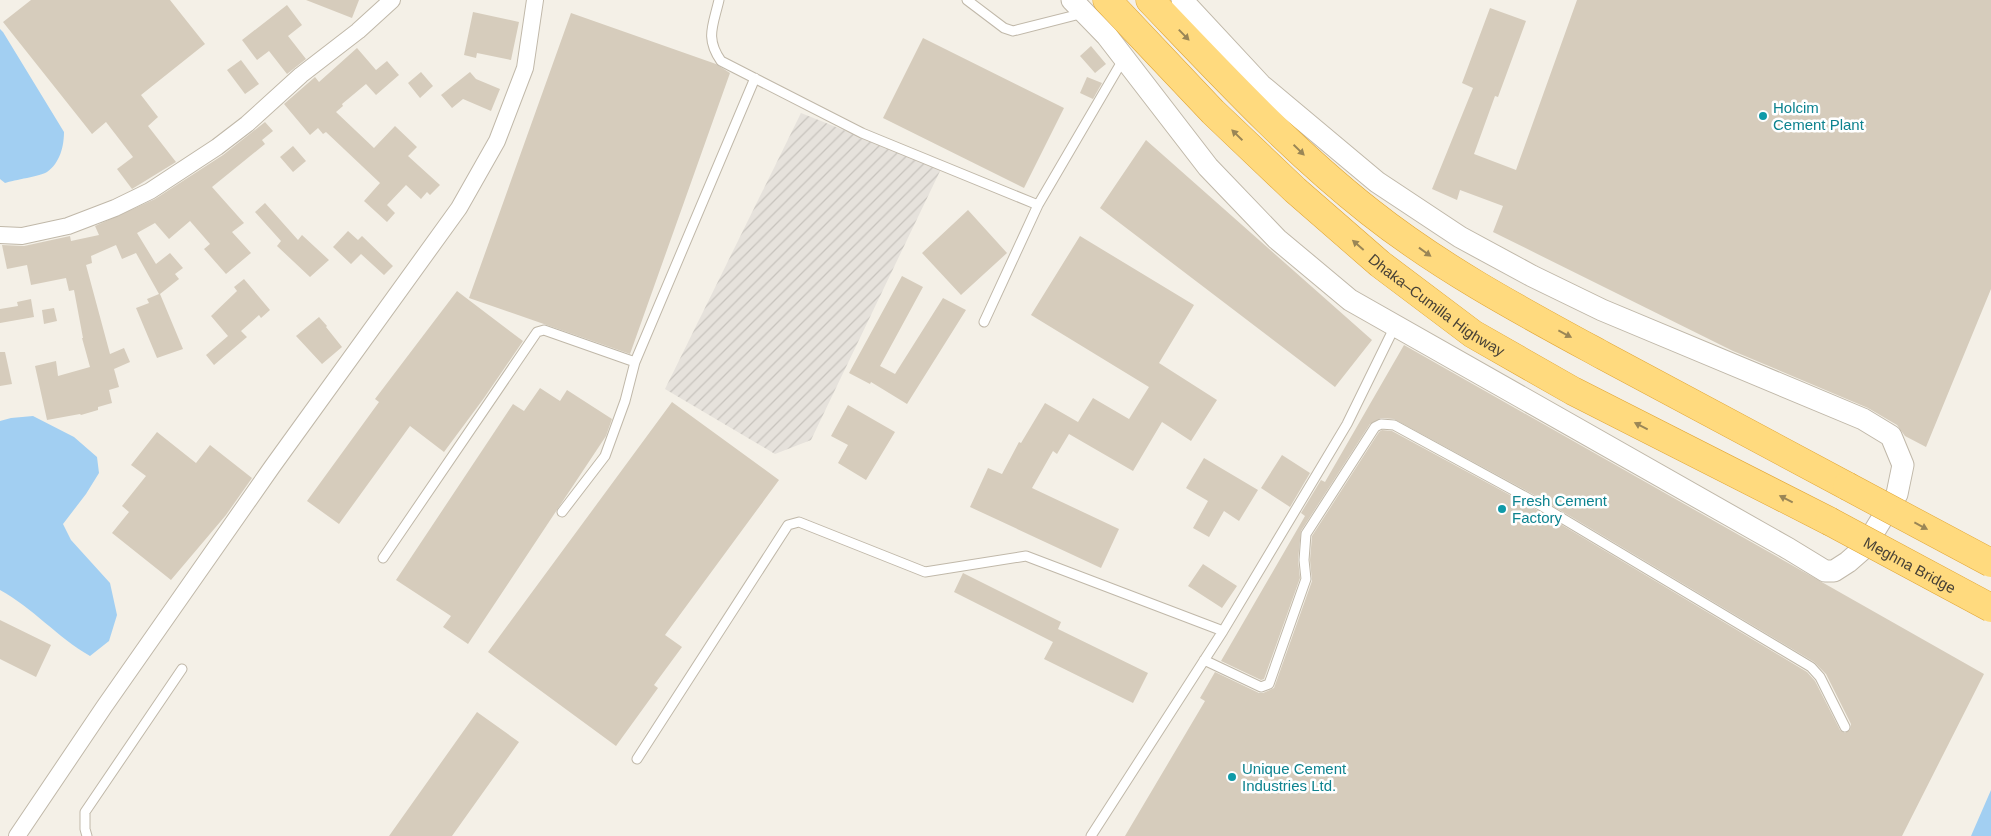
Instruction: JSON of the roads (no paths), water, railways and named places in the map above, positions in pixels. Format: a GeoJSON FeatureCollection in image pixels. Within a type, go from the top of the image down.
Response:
{"type":"FeatureCollection","features":[{"type":"Feature","properties":{"kind":"highway"},"geometry":{"type":"LineString","coordinates":[[1150,0],[1236,89],[1318,168],[1371,212],[1438,261],[1501,300],[1991,563]]}},
{"type":"Feature","properties":{"kind":"highway","name":"Dhaka–Cumilla Highway"},"geometry":{"type":"LineString","coordinates":[[1088,4],[1213,112],[1295,190],[1380,264],[1473,334],[1573,391],[1829,522]]}},
{"type":"Feature","properties":{"kind":"highway","name":"Meghna Bridge"},"geometry":{"type":"LineString","coordinates":[[1829,522],[1991,608]]}},
{"type":"Feature","properties":{"kind":"street"},"geometry":{"type":"LineString","coordinates":[[0,235],[22,236],[68,226],[115,208],[150,191],[217,147],[247,124],[301,75],[358,31],[392,0]]}},
{"type":"Feature","properties":{"kind":"street"},"geometry":{"type":"LineString","coordinates":[[18,836],[110,699],[272,467],[460,208],[497,141],[525,68],[535,0]]}},
{"type":"Feature","properties":{"kind":"street"},"geometry":{"type":"LineString","coordinates":[[1088,4],[1107,36],[1208,167],[1277,239],[1350,300],[1825,571],[1834,571],[1864,548],[1897,494],[1903,465],[1891,436],[1863,419],[1602,310],[1532,276],[1460,237],[1378,182],[1261,85],[1182,0]]}},
{"type":"Feature","properties":{"kind":"lane"},"geometry":{"type":"LineString","coordinates":[[718,0],[710,39],[713,49],[721,61],[862,133],[1038,205]]}},
{"type":"Feature","properties":{"kind":"lane"},"geometry":{"type":"LineString","coordinates":[[967,0],[1004,28],[1013,31],[1088,4]]}},
{"type":"Feature","properties":{"kind":"lane"},"geometry":{"type":"LineString","coordinates":[[984,322],[1038,205],[1124,58]]}},
{"type":"Feature","properties":{"kind":"lane"},"geometry":{"type":"LineString","coordinates":[[562,512],[605,456],[626,401],[634,362],[754,78]]}},
{"type":"Feature","properties":{"kind":"lane"},"geometry":{"type":"LineString","coordinates":[[1091,836],[1223,631],[1346,424],[1395,326]]}},
{"type":"Feature","properties":{"kind":"lane"},"geometry":{"type":"LineString","coordinates":[[383,558],[537,332],[544,330],[634,362]]}},
{"type":"Feature","properties":{"kind":"lane"},"geometry":{"type":"LineString","coordinates":[[1204,660],[1262,687],[1269,684],[1306,579],[1304,560],[1306,534],[1374,427],[1381,424],[1394,425],[1535,502],[1811,667],[1820,677],[1845,727]]}},
{"type":"Feature","properties":{"kind":"lane"},"geometry":{"type":"LineString","coordinates":[[637,759],[788,525],[799,522],[925,572],[1026,556],[1223,631]]}},
{"type":"Feature","properties":{"kind":"lane"},"geometry":{"type":"LineString","coordinates":[[87,836],[85,812],[182,669]]}},
{"type":"Feature","properties":{"kind":"water"},"geometry":{"type":"Polygon","coordinates":[[[0,29],[64,132],[58,159],[47,172],[5,183],[0,179],[0,29]]]}},
{"type":"Feature","properties":{"kind":"water"},"geometry":{"type":"Polygon","coordinates":[[[33,416],[74,437],[97,457],[99,473],[63,524],[71,540],[110,583],[117,615],[109,641],[90,656],[23,605],[0,590],[0,421],[33,416]]]}},
{"type":"Feature","properties":{"kind":"water"},"geometry":{"type":"Polygon","coordinates":[[[1991,790],[1991,836],[1971,836],[1991,790]]]}},
{"type":"Feature","properties":{"kind":"place","name":"Holcim Cement Plant"},"geometry":{"type":"Point","coordinates":[1763,116]}},
{"type":"Feature","properties":{"kind":"place","name":"Fresh Cement Factory"},"geometry":{"type":"Point","coordinates":[1502,509]}},
{"type":"Feature","properties":{"kind":"place","name":"Unique Cement Industries Ltd."},"geometry":{"type":"Point","coordinates":[1232,777]}}]}
